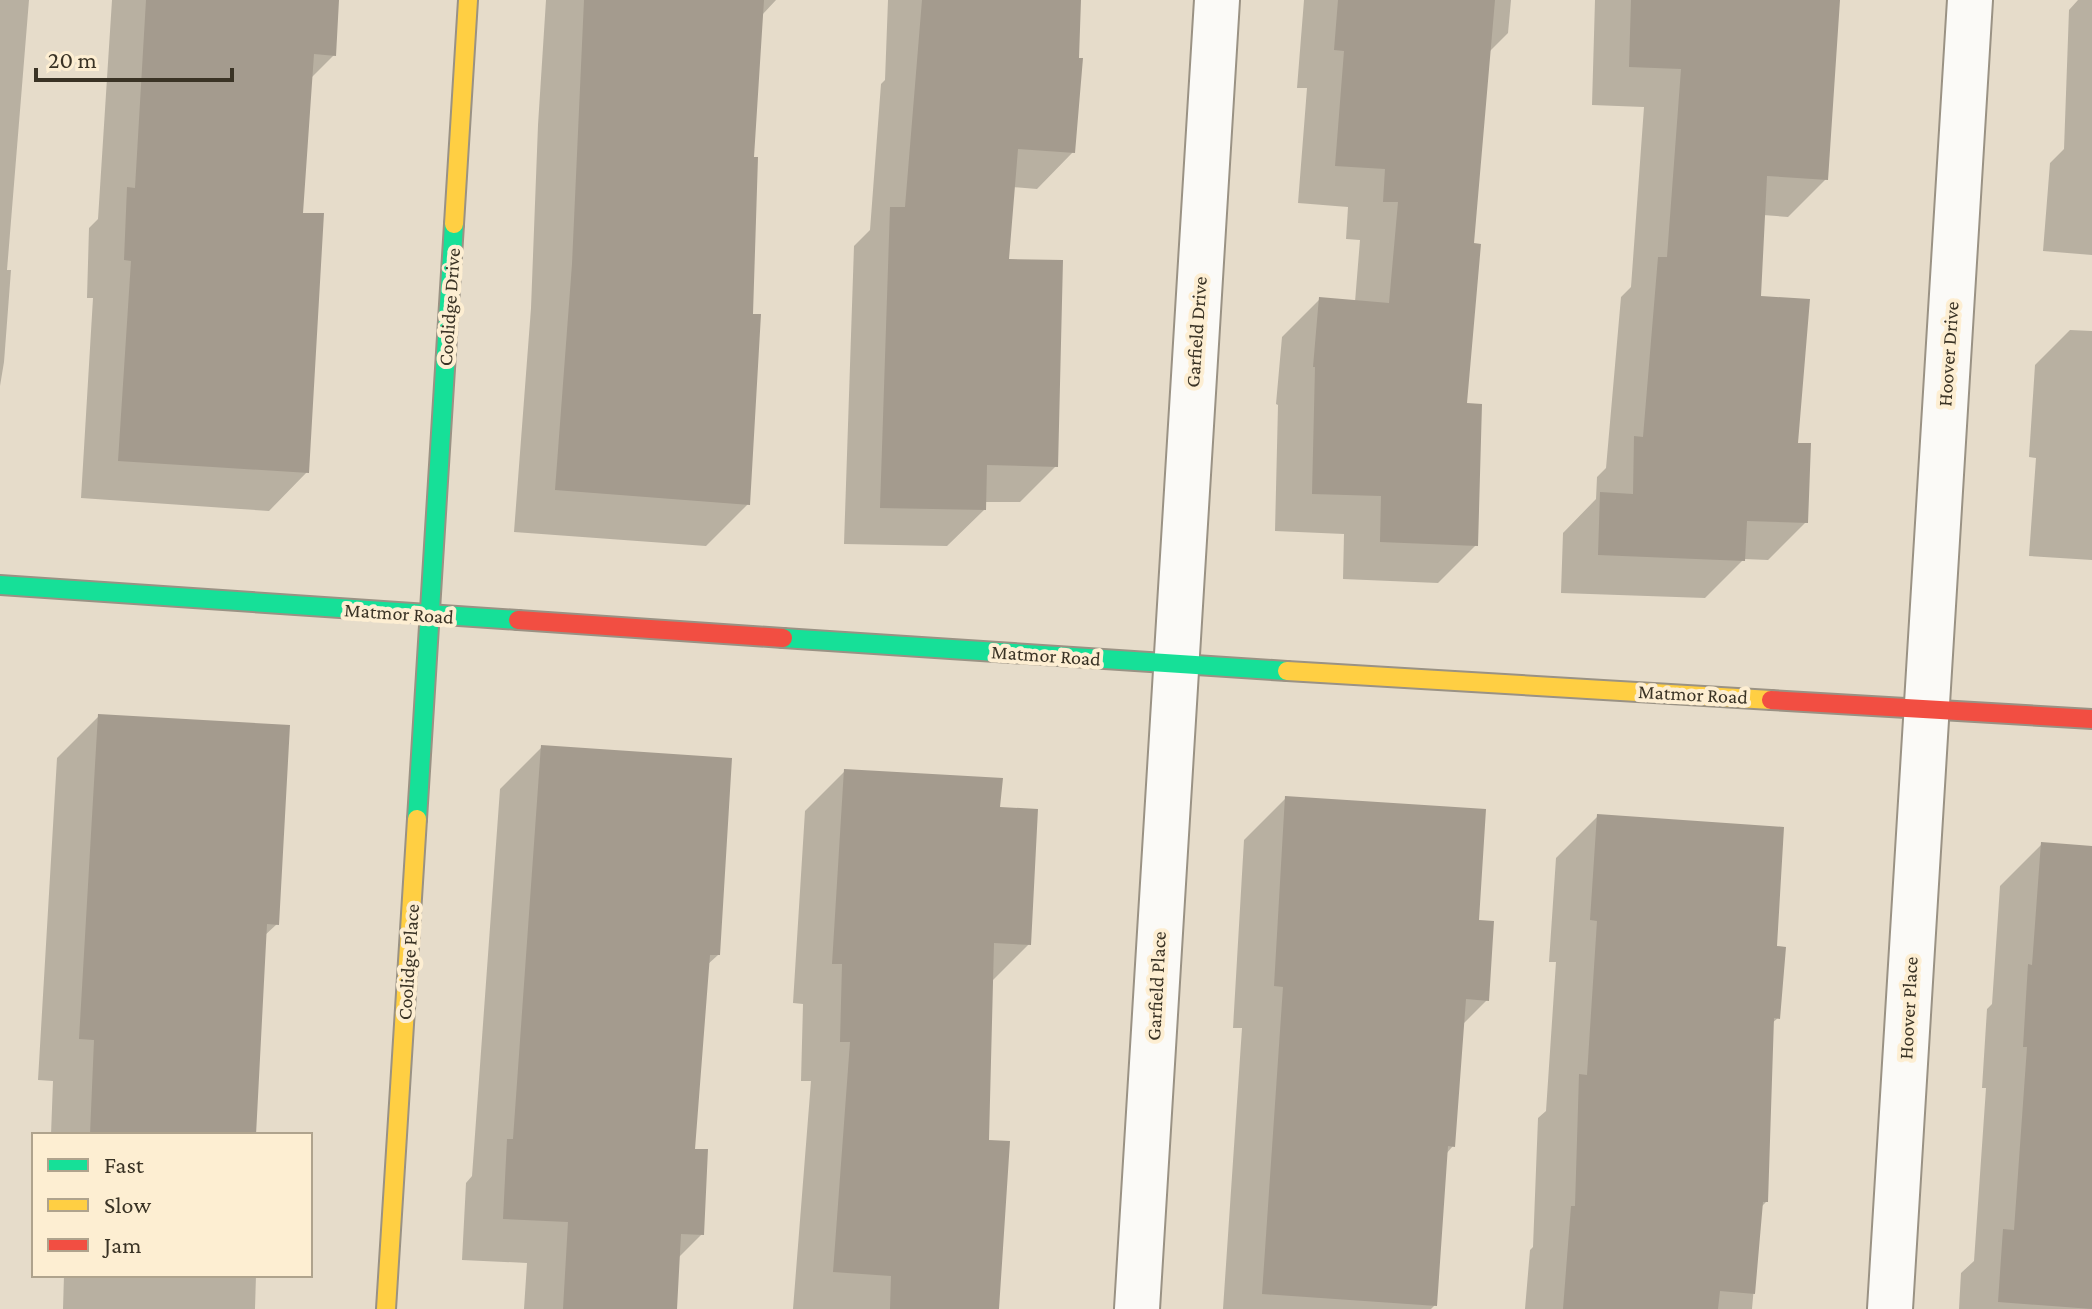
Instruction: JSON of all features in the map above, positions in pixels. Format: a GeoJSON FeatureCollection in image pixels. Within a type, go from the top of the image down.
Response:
{"type":"FeatureCollection","features":[{"type":"Feature","properties":{"kind":"street","name":"Coolidge Drive"},"geometry":{"type":"LineString","coordinates":[[430,615],[468,0]]}},
{"type":"Feature","properties":{"kind":"street","name":"Garfield Drive"},"geometry":{"type":"LineString","coordinates":[[1175,664],[1217,0]]}},
{"type":"Feature","properties":{"kind":"street","name":"Hoover Drive"},"geometry":{"type":"LineString","coordinates":[[1926,708],[1970,0]]}},
{"type":"Feature","properties":{"kind":"street","name":"Matmor Road"},"geometry":{"type":"LineString","coordinates":[[0,585],[1175,664],[2092,719]]}},
{"type":"Feature","properties":{"kind":"street","name":"Coolidge Place"},"geometry":{"type":"LineString","coordinates":[[386,1309],[430,615]]}},
{"type":"Feature","properties":{"kind":"street","name":"Garfield Place"},"geometry":{"type":"LineString","coordinates":[[1137,1309],[1175,664]]}},
{"type":"Feature","properties":{"kind":"street","name":"Hoover Place"},"geometry":{"type":"LineString","coordinates":[[1890,1309],[1926,708]]}},
{"type":"Feature","properties":{"kind":"building"},"geometry":{"type":"Polygon","coordinates":[[[146,0],[339,0],[336,56],[314,54],[303,213],[324,213],[309,473],[118,461],[131,261],[124,260],[127,187],[135,188],[146,0]]]}},
{"type":"Feature","properties":{"kind":"building"},"geometry":{"type":"Polygon","coordinates":[[[584,0],[764,0],[754,157],[758,157],[753,314],[761,314],[750,505],[555,490],[572,264],[584,0]]]}},
{"type":"Feature","properties":{"kind":"building"},"geometry":{"type":"Polygon","coordinates":[[[922,0],[1081,0],[1079,58],[1083,58],[1075,153],[1018,149],[1009,259],[1063,260],[1058,467],[987,465],[986,510],[880,508],[890,207],[905,207],[922,0]]]}},
{"type":"Feature","properties":{"kind":"building"},"geometry":{"type":"Polygon","coordinates":[[[1338,0],[1495,0],[1474,243],[1481,244],[1467,403],[1482,404],[1478,546],[1380,542],[1381,496],[1312,494],[1313,367],[1319,297],[1389,303],[1398,202],[1383,202],[1385,169],[1335,166],[1344,51],[1334,50],[1338,0]]]}},
{"type":"Feature","properties":{"kind":"building"},"geometry":{"type":"Polygon","coordinates":[[[1631,0],[1840,0],[1828,180],[1767,176],[1761,296],[1810,299],[1798,443],[1811,443],[1808,523],[1747,521],[1745,561],[1598,555],[1600,492],[1633,494],[1634,436],[1643,437],[1658,257],[1667,257],[1681,69],[1629,67],[1631,0]]]}},
{"type":"Feature","properties":{"kind":"building"},"geometry":{"type":"Polygon","coordinates":[[[98,714],[290,725],[279,925],[267,924],[256,1133],[90,1133],[94,1040],[79,1039],[98,714]]]}},
{"type":"Feature","properties":{"kind":"building"},"geometry":{"type":"Polygon","coordinates":[[[541,745],[732,758],[720,955],[710,955],[695,1149],[708,1149],[704,1235],[681,1234],[677,1309],[563,1309],[568,1222],[503,1219],[507,1139],[513,1139],[541,745]]]}},
{"type":"Feature","properties":{"kind":"building"},"geometry":{"type":"Polygon","coordinates":[[[844,769],[1003,778],[1000,807],[1038,809],[1031,945],[994,943],[989,1140],[1010,1141],[999,1309],[890,1309],[891,1276],[833,1272],[850,1042],[840,1042],[842,964],[832,964],[844,769]]]}},
{"type":"Feature","properties":{"kind":"building"},"geometry":{"type":"Polygon","coordinates":[[[1285,796],[1486,809],[1479,920],[1494,921],[1489,1001],[1466,999],[1455,1147],[1448,1146],[1437,1306],[1262,1294],[1283,987],[1274,986],[1285,796]]]}},
{"type":"Feature","properties":{"kind":"building"},"geometry":{"type":"Polygon","coordinates":[[[1597,814],[1784,827],[1777,946],[1786,947],[1780,1019],[1774,1018],[1768,1202],[1763,1202],[1755,1294],[1720,1291],[1718,1309],[1563,1309],[1571,1206],[1575,1206],[1579,1074],[1587,1075],[1597,921],[1590,920],[1597,814]]]}},
{"type":"Feature","properties":{"kind":"building"},"geometry":{"type":"Polygon","coordinates":[[[2041,842],[2092,846],[2092,1309],[1998,1302],[2003,1229],[2014,1230],[2027,1047],[2023,1047],[2028,964],[2032,965],[2041,842]]]}},
{"type":"Feature","properties":{"kind":"traffic: fast"},"geometry":{"type":"LineString","coordinates":[[417,819],[454,224]]}},
{"type":"Feature","properties":{"kind":"traffic: fast"},"geometry":{"type":"LineString","coordinates":[[0,585],[518,620]]}},
{"type":"Feature","properties":{"kind":"traffic: fast"},"geometry":{"type":"LineString","coordinates":[[783,638],[1287,671]]}},
{"type":"Feature","properties":{"kind":"traffic: slow"},"geometry":{"type":"LineString","coordinates":[[454,224],[468,0]]}},
{"type":"Feature","properties":{"kind":"traffic: slow"},"geometry":{"type":"LineString","coordinates":[[1287,671],[1771,700]]}},
{"type":"Feature","properties":{"kind":"traffic: slow"},"geometry":{"type":"LineString","coordinates":[[386,1309],[417,819]]}},
{"type":"Feature","properties":{"kind":"traffic: jam"},"geometry":{"type":"LineString","coordinates":[[518,620],[783,638]]}},
{"type":"Feature","properties":{"kind":"traffic: jam"},"geometry":{"type":"LineString","coordinates":[[1771,700],[2092,719]]}}]}
